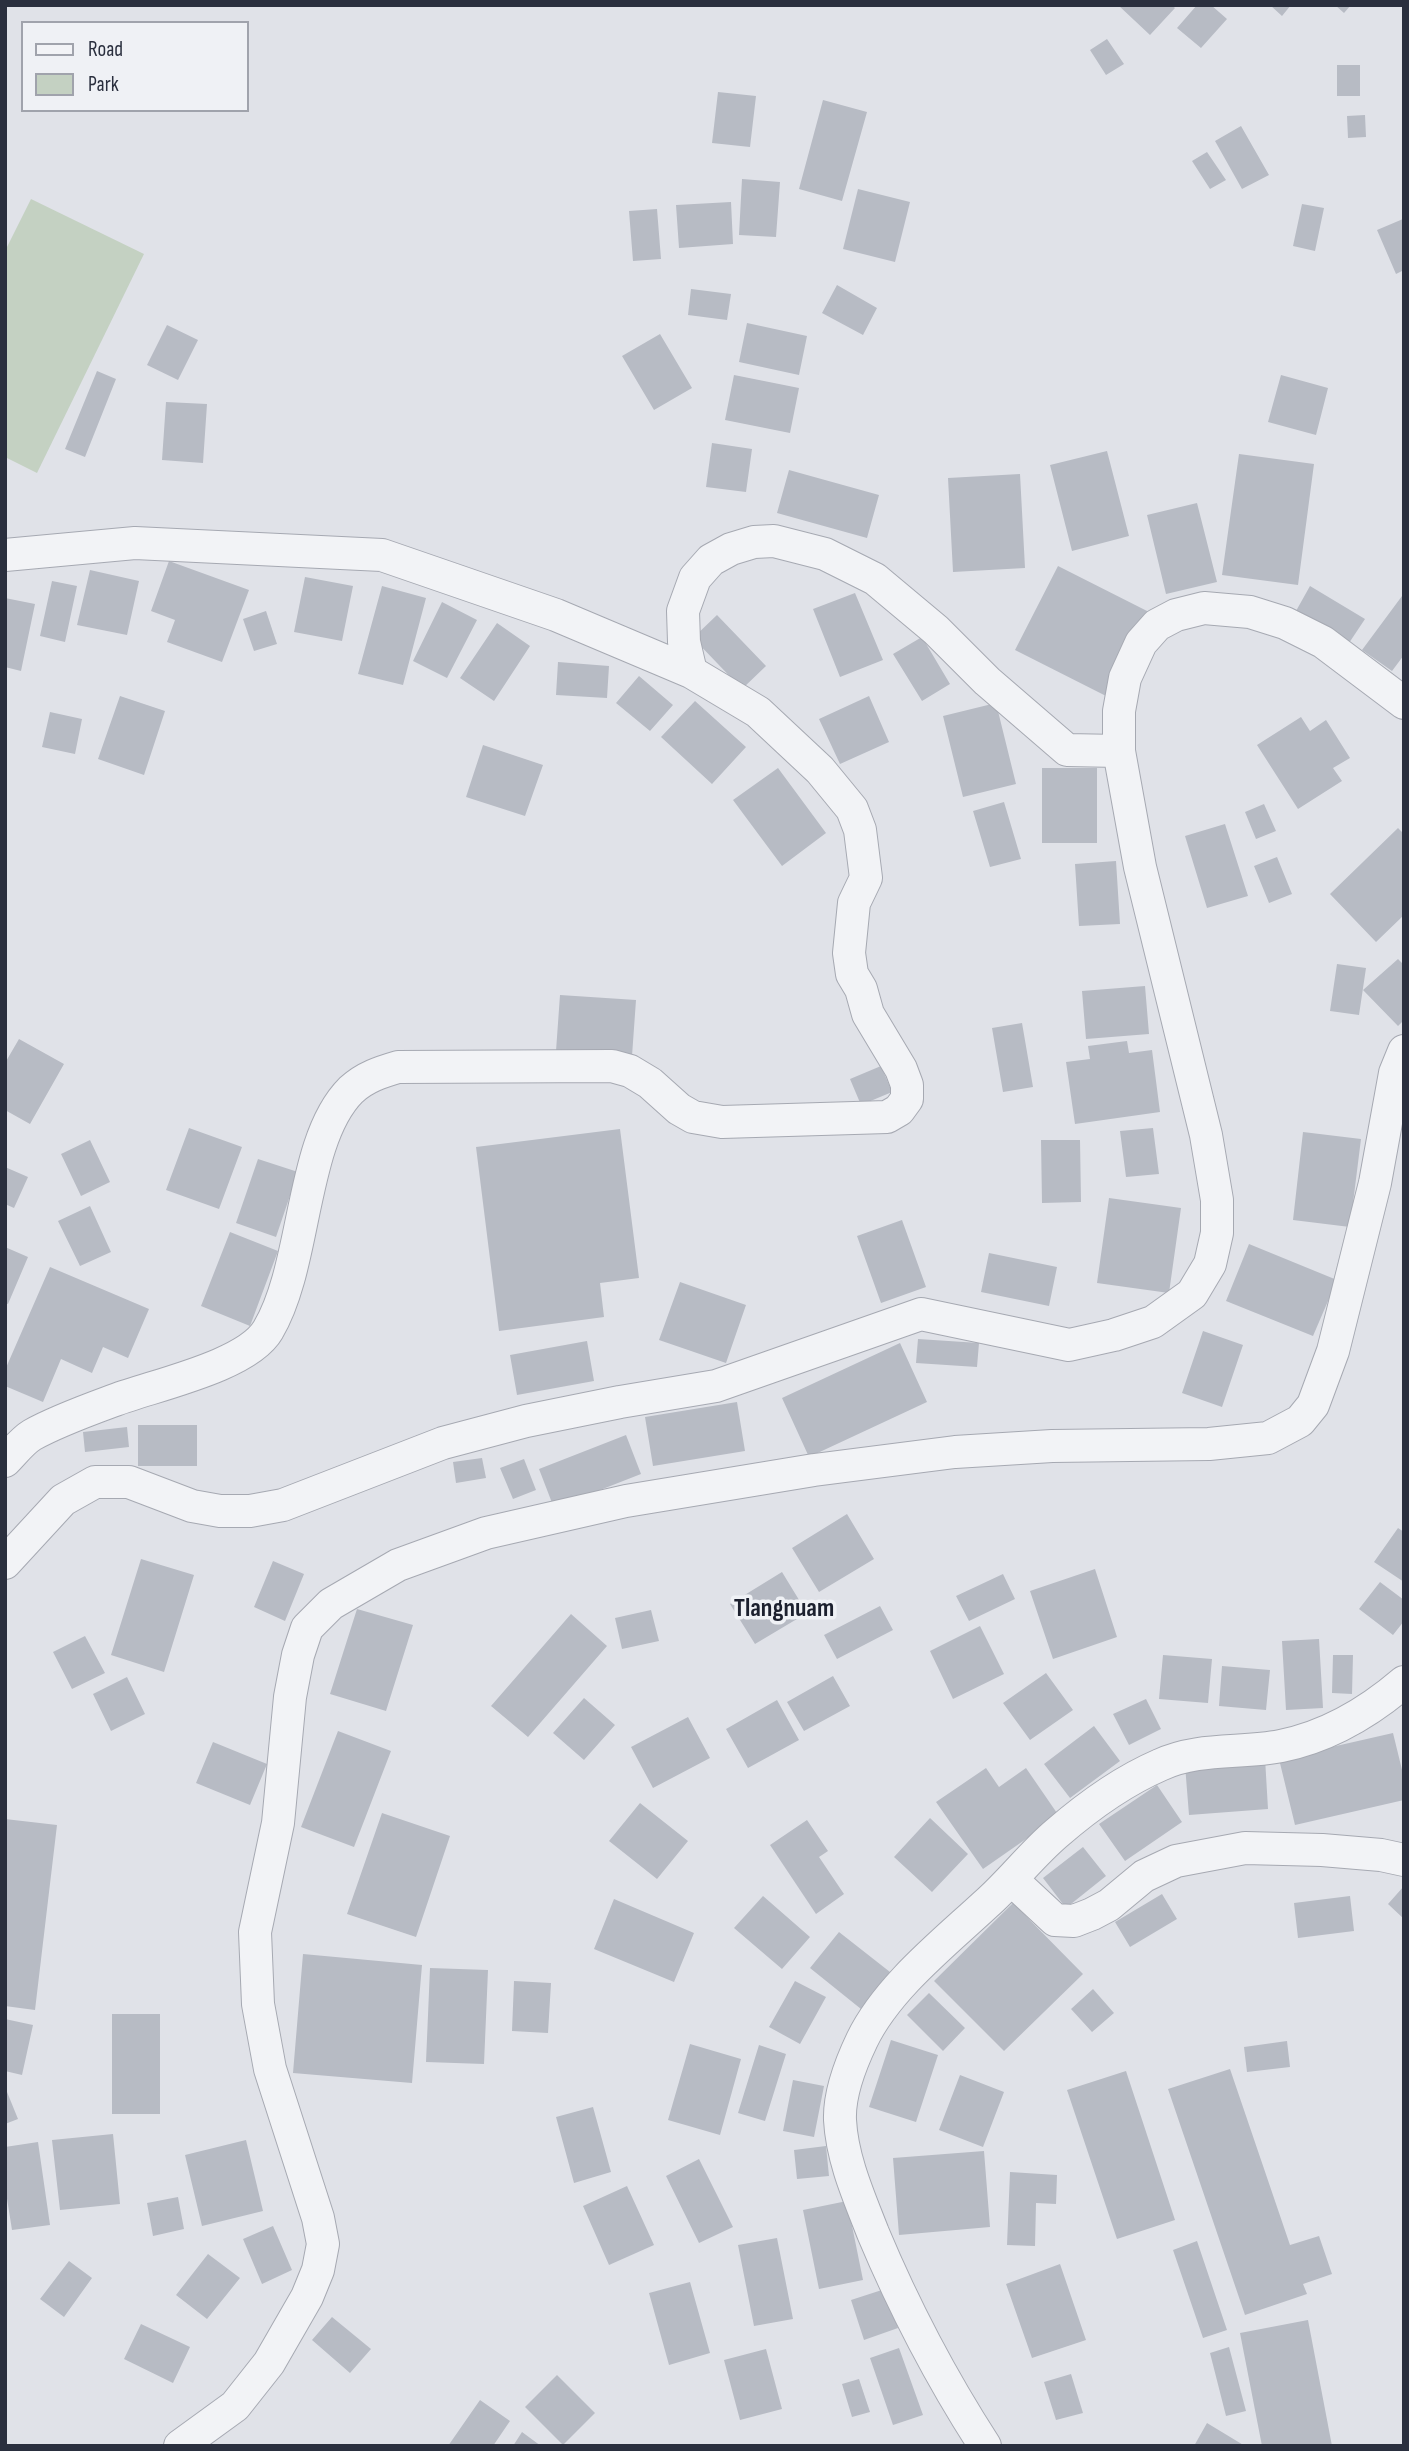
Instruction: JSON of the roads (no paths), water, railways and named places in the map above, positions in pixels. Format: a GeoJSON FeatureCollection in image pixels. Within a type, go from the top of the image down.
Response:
{"type":"FeatureCollection","features":[{"type":"Feature","properties":{"kind":"street"},"geometry":{"type":"LineString","coordinates":[[691,672],[684,642],[683,611],[695,578],[711,560],[732,549],[754,542],[774,541],[825,554],[875,579],[936,630],[987,681],[1067,750],[1119,751]]}},
{"type":"Feature","properties":{"kind":"street"},"geometry":{"type":"LineString","coordinates":[[5,555],[135,543],[382,555],[556,615],[691,672],[758,712],[820,770],[852,809],[863,846],[866,878],[854,903],[849,953],[852,974],[861,989],[868,1014],[901,1069],[907,1085],[907,1099],[899,1110],[887,1117],[722,1122],[693,1117],[679,1109],[650,1083],[630,1071],[612,1066],[398,1067],[373,1074],[351,1090],[334,1114],[319,1152],[290,1274],[267,1333],[248,1351],[220,1365],[114,1400],[29,1436],[5,1461]]}},
{"type":"Feature","properties":{"kind":"street"},"geometry":{"type":"LineString","coordinates":[[5,1563],[63,1500],[95,1482],[129,1482],[192,1506],[220,1511],[250,1511],[283,1505],[443,1443],[553,1416],[716,1386],[921,1314],[1069,1345],[1114,1335],[1153,1322],[1192,1294],[1210,1264],[1217,1233],[1217,1200],[1206,1135],[1140,867],[1119,751],[1119,711],[1125,678],[1141,643],[1157,625],[1176,615],[1204,608],[1250,612],[1323,642],[1404,703]]}},
{"type":"Feature","properties":{"kind":"street"},"geometry":{"type":"LineString","coordinates":[[180,2446],[235,2406],[269,2363],[307,2297],[318,2270],[323,2244],[318,2218],[270,2069],[258,2004],[255,1932],[278,1823],[290,1697],[298,1655],[307,1628],[331,1604],[398,1565],[486,1533],[626,1501],[814,1470],[955,1451],[1052,1446],[1209,1444],[1268,1438],[1300,1422],[1313,1405],[1333,1350],[1375,1183],[1395,1073],[1404,1051]]}},
{"type":"Feature","properties":{"kind":"street"},"geometry":{"type":"LineString","coordinates":[[985,2446],[952,2395],[896,2288],[855,2189],[844,2149],[840,2119],[843,2093],[862,2039],[887,2002],[926,1959],[1012,1880],[1056,1834],[1109,1793],[1161,1764],[1226,1750],[1280,1746],[1331,1730],[1380,1703],[1404,1682]]}},
{"type":"Feature","properties":{"kind":"street"},"geometry":{"type":"LineString","coordinates":[[1012,1880],[1055,1920],[1074,1921],[1100,1909],[1144,1876],[1176,1861],[1245,1848],[1322,1850],[1381,1855],[1404,1860]]}},
{"type":"Feature","properties":{"kind":"district","name":"Tlangnuam"},"geometry":{"type":"Point","coordinates":[784,1609]}}]}
